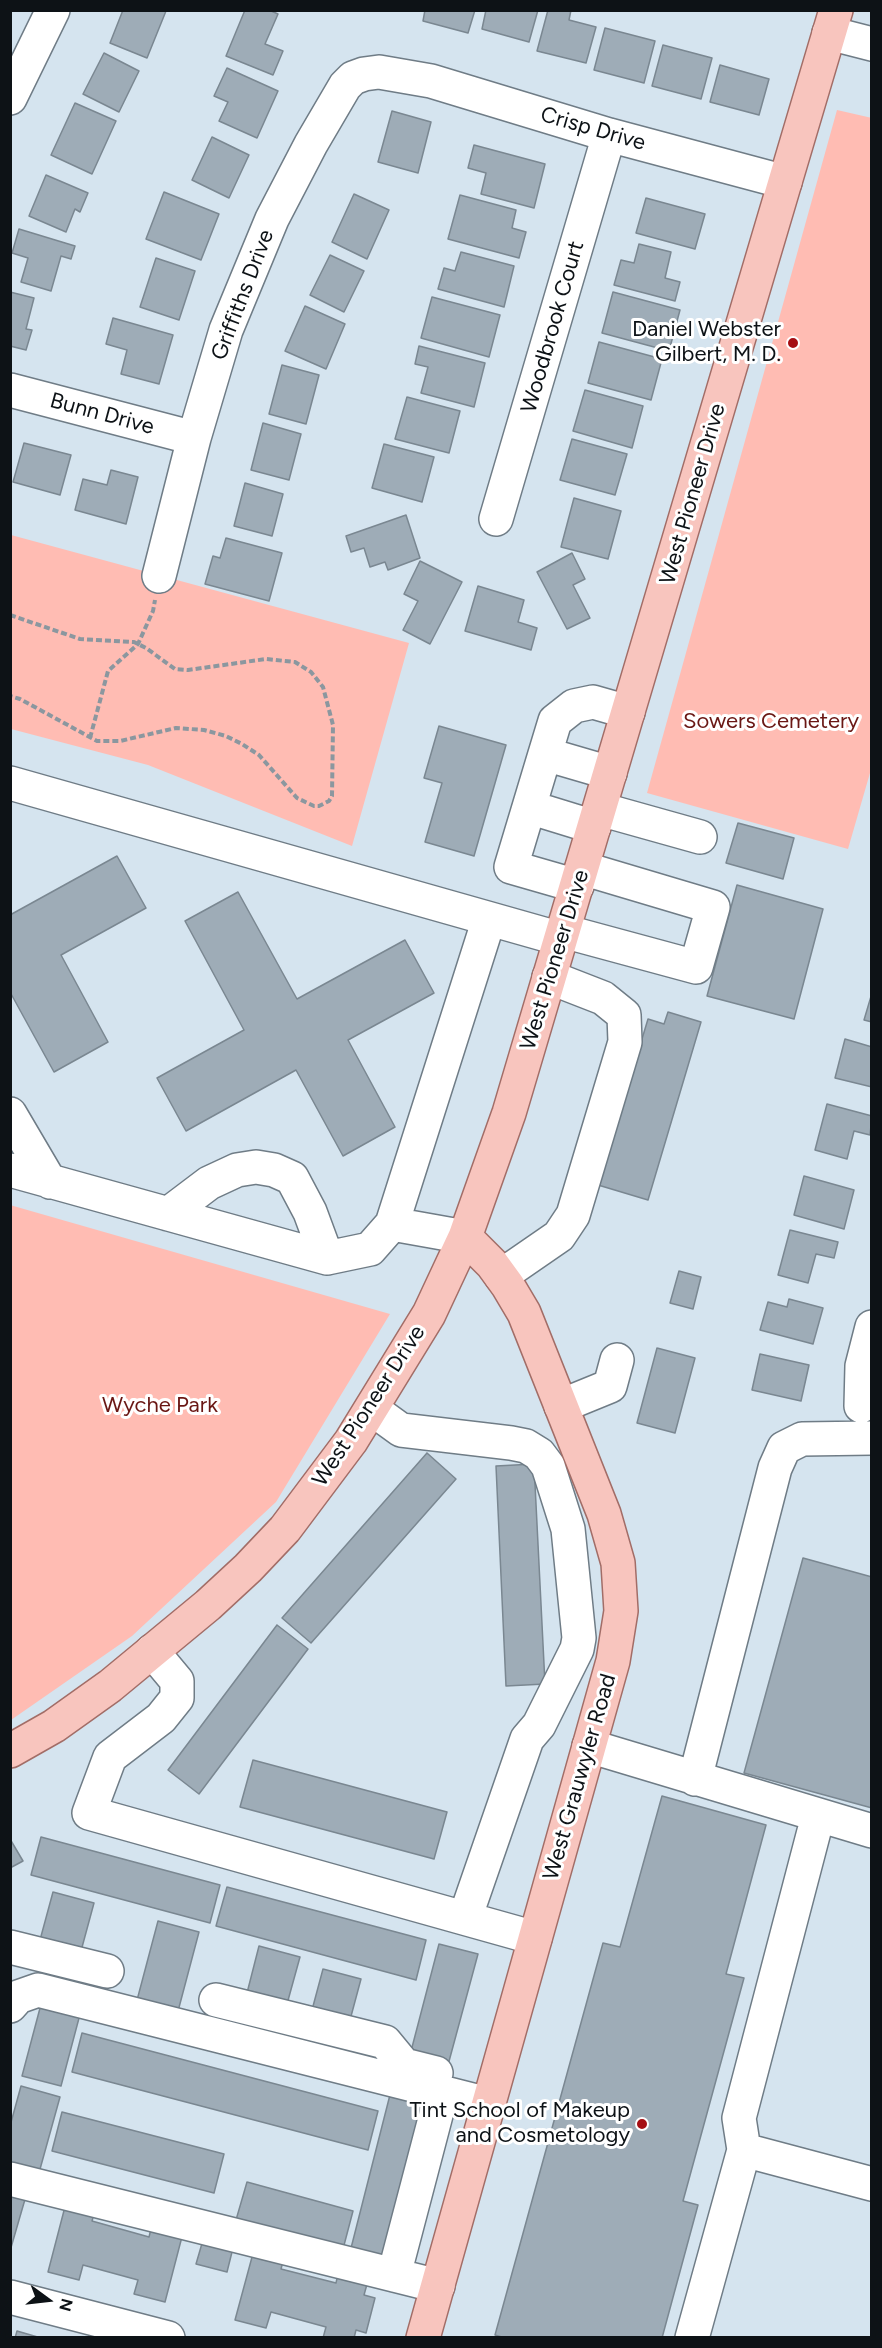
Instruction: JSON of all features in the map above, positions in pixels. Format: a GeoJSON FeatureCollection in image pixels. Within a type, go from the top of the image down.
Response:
{"type":"FeatureCollection","features":[{"type":"Feature","properties":{"kind":"main road","name":"West Pioneer Drive"},"geometry":{"type":"LineString","coordinates":[[10,1751],[73,1713],[110,1686],[208,1605],[285,1528],[351,1441],[372,1409],[418,1334],[465,1237],[509,1113],[833,22]]}},
{"type":"Feature","properties":{"kind":"main road","name":"West Grauwyler Road"},"geometry":{"type":"LineString","coordinates":[[423,2337],[613,1660],[621,1611],[618,1563],[604,1514],[524,1313],[501,1276],[465,1237]]}},
{"type":"Feature","properties":{"kind":"street"},"geometry":{"type":"LineString","coordinates":[[10,98],[53,10]]}},
{"type":"Feature","properties":{"kind":"street"},"geometry":{"type":"LineString","coordinates":[[833,22],[872,44]]}},
{"type":"Feature","properties":{"kind":"street","name":"Griffiths Drive"},"geometry":{"type":"LineString","coordinates":[[159,576],[194,438],[226,330],[272,219],[310,144],[345,86],[353,78],[364,74],[379,72],[402,75]]}},
{"type":"Feature","properties":{"kind":"street","name":"Crisp Drive"},"geometry":{"type":"LineString","coordinates":[[402,75],[431,81],[609,135],[785,182]]}},
{"type":"Feature","properties":{"kind":"street","name":"Woodbrook Court"},"geometry":{"type":"LineString","coordinates":[[496,519],[609,135]]}},
{"type":"Feature","properties":{"kind":"street","name":"Bunn Drive"},"geometry":{"type":"LineString","coordinates":[[10,390],[194,438]]}},
{"type":"Feature","properties":{"kind":"street"},"geometry":{"type":"LineString","coordinates":[[10,783],[489,919],[696,967],[713,907],[579,877],[511,867],[555,721],[574,706],[593,702],[628,712]]}},
{"type":"Feature","properties":{"kind":"street"},"geometry":{"type":"LineString","coordinates":[[545,754],[610,773]]}},
{"type":"Feature","properties":{"kind":"street"},"geometry":{"type":"LineString","coordinates":[[529,807],[700,837]]}},
{"type":"Feature","properties":{"kind":"street"},"geometry":{"type":"LineString","coordinates":[[10,1170],[327,1258],[370,1249],[392,1224],[489,919]]}},
{"type":"Feature","properties":{"kind":"street"},"geometry":{"type":"LineString","coordinates":[[501,1276],[559,1236],[573,1215],[625,1042],[624,1015],[603,998],[549,977]]}},
{"type":"Feature","properties":{"kind":"street"},"geometry":{"type":"LineString","coordinates":[[10,1114],[51,1182]]}},
{"type":"Feature","properties":{"kind":"street"},"geometry":{"type":"LineString","coordinates":[[168,1214],[209,1183],[237,1170],[256,1167],[274,1170],[291,1178],[310,1212],[327,1258]]}},
{"type":"Feature","properties":{"kind":"street"},"geometry":{"type":"LineString","coordinates":[[392,1224],[465,1237]]}},
{"type":"Feature","properties":{"kind":"street"},"geometry":{"type":"LineString","coordinates":[[861,1406],[862,1366],[872,1327]]}},
{"type":"Feature","properties":{"kind":"street"},"geometry":{"type":"LineString","coordinates":[[561,1406],[610,1386],[617,1360]]}},
{"type":"Feature","properties":{"kind":"street"},"geometry":{"type":"LineString","coordinates":[[372,1409],[401,1430],[526,1446],[539,1454],[548,1467],[568,1529],[579,1638],[577,1649],[539,1725],[526,1739],[465,1918]]}},
{"type":"Feature","properties":{"kind":"street"},"geometry":{"type":"LineString","coordinates":[[695,1779],[775,1468],[784,1448],[802,1439],[872,1438]]}},
{"type":"Feature","properties":{"kind":"street"},"geometry":{"type":"LineString","coordinates":[[577,1649],[613,1660]]}},
{"type":"Feature","properties":{"kind":"street"},"geometry":{"type":"LineString","coordinates":[[152,1651],[177,1681],[177,1698],[161,1718],[110,1757],[89,1813],[535,1938]]}},
{"type":"Feature","properties":{"kind":"street"},"geometry":{"type":"LineString","coordinates":[[589,1746],[872,1832]]}},
{"type":"Feature","properties":{"kind":"street"},"geometry":{"type":"LineString","coordinates":[[692,2337],[744,2150],[739,2118],[819,1816]]}},
{"type":"Feature","properties":{"kind":"street"},"geometry":{"type":"LineString","coordinates":[[10,1947],[107,1971]]}},
{"type":"Feature","properties":{"kind":"street"},"geometry":{"type":"LineString","coordinates":[[10,2006],[18,1997],[38,1990],[442,2092],[491,2096]]}},
{"type":"Feature","properties":{"kind":"street"},"geometry":{"type":"LineString","coordinates":[[216,2000],[385,2042],[404,2065],[491,2096]]}},
{"type":"Feature","properties":{"kind":"street"},"geometry":{"type":"LineString","coordinates":[[394,2275],[442,2092]]}},
{"type":"Feature","properties":{"kind":"street"},"geometry":{"type":"LineString","coordinates":[[744,2150],[872,2184]]}},
{"type":"Feature","properties":{"kind":"street"},"geometry":{"type":"LineString","coordinates":[[10,2179],[438,2286]]}},
{"type":"Feature","properties":{"kind":"street"},"geometry":{"type":"LineString","coordinates":[[10,2297],[168,2337]]}},
{"type":"Feature","properties":{"kind":"path"},"geometry":{"type":"LineString","coordinates":[[90,738],[108,671],[138,644],[153,611],[159,576]]}},
{"type":"Feature","properties":{"kind":"path"},"geometry":{"type":"LineString","coordinates":[[10,615],[80,639],[109,639],[138,644],[175,669],[188,670],[266,659],[295,662],[311,672],[323,687],[333,725],[332,796],[329,801],[319,806],[297,798],[259,755],[242,744],[204,730],[176,728],[120,741],[97,741],[20,699],[10,696]]}},
{"type":"Feature","properties":{"kind":"green space","name":"Sowers Cemetery"},"geometry":{"type":"Polygon","coordinates":[[[837,110],[872,118],[872,766],[848,849],[647,793],[837,110]]]}},
{"type":"Feature","properties":{"kind":"green space"},"geometry":{"type":"Polygon","coordinates":[[[11,535],[409,643],[352,846],[148,765],[11,729],[11,535]]]}},
{"type":"Feature","properties":{"kind":"green space","name":"Wyche Park"},"geometry":{"type":"Polygon","coordinates":[[[10,1205],[390,1314],[276,1502],[132,1636],[11,1720],[10,1205]]]}},
{"type":"Feature","properties":{"kind":"building"},"geometry":{"type":"Polygon","coordinates":[[[123,10],[166,11],[147,58],[110,43],[123,10]]]}},
{"type":"Feature","properties":{"kind":"building"},"geometry":{"type":"Polygon","coordinates":[[[245,10],[269,10],[278,14],[265,44],[283,51],[273,75],[226,56],[245,10]]]}},
{"type":"Feature","properties":{"kind":"building"},"geometry":{"type":"Polygon","coordinates":[[[425,10],[475,10],[468,33],[423,21],[425,10]]]}},
{"type":"Feature","properties":{"kind":"building"},"geometry":{"type":"Polygon","coordinates":[[[486,10],[538,10],[529,42],[482,29],[486,10]]]}},
{"type":"Feature","properties":{"kind":"building"},"geometry":{"type":"Polygon","coordinates":[[[548,10],[571,10],[569,20],[596,27],[586,63],[537,51],[548,10]]]}},
{"type":"Feature","properties":{"kind":"building"},"geometry":{"type":"Polygon","coordinates":[[[605,28],[655,41],[644,83],[594,70],[605,28]]]}},
{"type":"Feature","properties":{"kind":"building"},"geometry":{"type":"Polygon","coordinates":[[[663,45],[712,58],[701,99],[652,86],[663,45]]]}},
{"type":"Feature","properties":{"kind":"building"},"geometry":{"type":"Polygon","coordinates":[[[104,53],[139,71],[119,112],[83,94],[104,53]]]}},
{"type":"Feature","properties":{"kind":"building"},"geometry":{"type":"Polygon","coordinates":[[[720,65],[769,79],[759,115],[710,102],[720,65]]]}},
{"type":"Feature","properties":{"kind":"building"},"geometry":{"type":"Polygon","coordinates":[[[227,68],[278,91],[257,138],[219,121],[228,102],[214,96],[227,68]]]}},
{"type":"Feature","properties":{"kind":"building"},"geometry":{"type":"Polygon","coordinates":[[[75,103],[116,121],[92,174],[51,155],[75,103]]]}},
{"type":"Feature","properties":{"kind":"building"},"geometry":{"type":"Polygon","coordinates":[[[392,111],[431,122],[418,173],[378,162],[392,111]]]}},
{"type":"Feature","properties":{"kind":"building"},"geometry":{"type":"Polygon","coordinates":[[[212,137],[249,155],[229,198],[192,180],[212,137]]]}},
{"type":"Feature","properties":{"kind":"building"},"geometry":{"type":"Polygon","coordinates":[[[474,145],[545,164],[534,208],[481,194],[486,173],[468,168],[474,145]]]}},
{"type":"Feature","properties":{"kind":"building"},"geometry":{"type":"Polygon","coordinates":[[[46,175],[88,193],[80,212],[75,209],[66,232],[29,216],[46,175]]]}},
{"type":"Feature","properties":{"kind":"building"},"geometry":{"type":"Polygon","coordinates":[[[164,192],[219,214],[201,260],[146,239],[164,192]]]}},
{"type":"Feature","properties":{"kind":"building"},"geometry":{"type":"Polygon","coordinates":[[[354,194],[389,210],[367,259],[332,242],[354,194]]]}},
{"type":"Feature","properties":{"kind":"building"},"geometry":{"type":"Polygon","coordinates":[[[460,195],[516,210],[512,228],[526,232],[519,258],[448,239],[460,195]]]}},
{"type":"Feature","properties":{"kind":"building"},"geometry":{"type":"Polygon","coordinates":[[[646,198],[705,214],[695,249],[636,233],[646,198]]]}},
{"type":"Feature","properties":{"kind":"building"},"geometry":{"type":"Polygon","coordinates":[[[19,229],[75,246],[71,259],[61,256],[51,291],[21,282],[28,258],[12,253],[19,229]]]}},
{"type":"Feature","properties":{"kind":"building"},"geometry":{"type":"Polygon","coordinates":[[[639,244],[671,252],[665,278],[680,282],[675,301],[614,285],[621,260],[634,263],[639,244]]]}},
{"type":"Feature","properties":{"kind":"building"},"geometry":{"type":"Polygon","coordinates":[[[461,252],[514,266],[504,307],[438,289],[444,268],[455,271],[461,252]]]}},
{"type":"Feature","properties":{"kind":"building"},"geometry":{"type":"Polygon","coordinates":[[[330,255],[364,271],[344,312],[310,295],[330,255]]]}},
{"type":"Feature","properties":{"kind":"building"},"geometry":{"type":"Polygon","coordinates":[[[156,258],[195,271],[179,320],[140,307],[156,258]]]}},
{"type":"Feature","properties":{"kind":"building"},"geometry":{"type":"Polygon","coordinates":[[[10,292],[34,298],[26,329],[32,330],[26,350],[10,346],[10,292]]]}},
{"type":"Feature","properties":{"kind":"building"},"geometry":{"type":"Polygon","coordinates":[[[613,292],[680,310],[669,351],[602,333],[613,292]]]}},
{"type":"Feature","properties":{"kind":"building"},"geometry":{"type":"Polygon","coordinates":[[[432,297],[500,315],[489,357],[421,338],[432,297]]]}},
{"type":"Feature","properties":{"kind":"building"},"geometry":{"type":"Polygon","coordinates":[[[305,306],[345,324],[326,369],[285,351],[305,306]]]}},
{"type":"Feature","properties":{"kind":"building"},"geometry":{"type":"Polygon","coordinates":[[[113,318],[173,335],[159,384],[121,374],[127,350],[106,344],[113,318]]]}},
{"type":"Feature","properties":{"kind":"building"},"geometry":{"type":"Polygon","coordinates":[[[599,342],[662,359],[651,400],[588,383],[599,342]]]}},
{"type":"Feature","properties":{"kind":"building"},"geometry":{"type":"Polygon","coordinates":[[[419,346],[485,363],[474,407],[421,393],[428,367],[415,364],[419,346]]]}},
{"type":"Feature","properties":{"kind":"building"},"geometry":{"type":"Polygon","coordinates":[[[282,365],[319,375],[306,424],[269,414],[282,365]]]}},
{"type":"Feature","properties":{"kind":"building"},"geometry":{"type":"Polygon","coordinates":[[[585,390],[643,406],[632,448],[573,431],[585,390]]]}},
{"type":"Feature","properties":{"kind":"building"},"geometry":{"type":"Polygon","coordinates":[[[407,397],[460,411],[449,453],[395,439],[407,397]]]}},
{"type":"Feature","properties":{"kind":"building"},"geometry":{"type":"Polygon","coordinates":[[[263,423],[301,434],[289,480],[251,470],[263,423]]]}},
{"type":"Feature","properties":{"kind":"building"},"geometry":{"type":"Polygon","coordinates":[[[572,439],[627,454],[615,495],[560,480],[572,439]]]}},
{"type":"Feature","properties":{"kind":"building"},"geometry":{"type":"Polygon","coordinates":[[[24,443],[71,455],[60,495],[13,482],[24,443]]]}},
{"type":"Feature","properties":{"kind":"building"},"geometry":{"type":"Polygon","coordinates":[[[384,444],[434,457],[422,502],[372,488],[384,444]]]}},
{"type":"Feature","properties":{"kind":"building"},"geometry":{"type":"Polygon","coordinates":[[[111,470],[138,477],[126,524],[75,510],[83,479],[107,485],[111,470]]]}},
{"type":"Feature","properties":{"kind":"building"},"geometry":{"type":"Polygon","coordinates":[[[245,483],[283,494],[272,536],[234,526],[245,483]]]}},
{"type":"Feature","properties":{"kind":"building"},"geometry":{"type":"Polygon","coordinates":[[[574,498],[621,511],[608,559],[561,547],[574,498]]]}},
{"type":"Feature","properties":{"kind":"building"},"geometry":{"type":"Polygon","coordinates":[[[406,515],[420,558],[388,570],[385,562],[370,567],[364,548],[351,552],[346,536],[406,515]]]}},
{"type":"Feature","properties":{"kind":"building"},"geometry":{"type":"Polygon","coordinates":[[[226,538],[282,553],[269,601],[205,584],[213,556],[220,558],[226,538]]]}},
{"type":"Feature","properties":{"kind":"building"},"geometry":{"type":"Polygon","coordinates":[[[572,553],[585,579],[573,585],[590,618],[567,629],[537,572],[572,553]]]}},
{"type":"Feature","properties":{"kind":"building"},"geometry":{"type":"Polygon","coordinates":[[[420,561],[462,582],[430,644],[403,630],[418,601],[404,594],[420,561]]]}},
{"type":"Feature","properties":{"kind":"building"},"geometry":{"type":"Polygon","coordinates":[[[478,586],[524,600],[518,622],[537,628],[531,650],[465,631],[478,586]]]}},
{"type":"Feature","properties":{"kind":"building"},"geometry":{"type":"Polygon","coordinates":[[[439,726],[506,745],[474,856],[425,842],[442,783],[424,778],[439,726]]]}},
{"type":"Feature","properties":{"kind":"building"},"geometry":{"type":"Polygon","coordinates":[[[738,823],[794,838],[783,879],[726,863],[738,823]]]}},
{"type":"Feature","properties":{"kind":"building"},"geometry":{"type":"Polygon","coordinates":[[[117,856],[146,908],[61,955],[108,1042],[54,1072],[10,992],[10,915],[117,856]]]}},
{"type":"Feature","properties":{"kind":"building"},"geometry":{"type":"Polygon","coordinates":[[[737,885],[823,909],[794,1019],[707,996],[737,885]]]}},
{"type":"Feature","properties":{"kind":"building"},"geometry":{"type":"Polygon","coordinates":[[[238,892],[297,999],[405,940],[434,993],[348,1040],[395,1127],[343,1156],[296,1070],[186,1131],[157,1078],[244,1030],[185,921],[238,892]]]}},
{"type":"Feature","properties":{"kind":"building"},"geometry":{"type":"Polygon","coordinates":[[[872,993],[872,1022],[864,1020],[872,993]]]}},
{"type":"Feature","properties":{"kind":"building"},"geometry":{"type":"Polygon","coordinates":[[[668,1012],[701,1022],[648,1200],[598,1185],[648,1019],[664,1024],[668,1012]]]}},
{"type":"Feature","properties":{"kind":"building"},"geometry":{"type":"Polygon","coordinates":[[[845,1039],[872,1047],[872,1087],[835,1078],[845,1039]]]}},
{"type":"Feature","properties":{"kind":"building"},"geometry":{"type":"Polygon","coordinates":[[[827,1104],[872,1116],[870,1135],[854,1131],[847,1159],[815,1150],[827,1104]]]}},
{"type":"Feature","properties":{"kind":"building"},"geometry":{"type":"Polygon","coordinates":[[[804,1176],[854,1190],[844,1229],[794,1215],[804,1176]]]}},
{"type":"Feature","properties":{"kind":"building"},"geometry":{"type":"Polygon","coordinates":[[[790,1230],[838,1242],[834,1258],[816,1254],[808,1283],[778,1275],[790,1230]]]}},
{"type":"Feature","properties":{"kind":"building"},"geometry":{"type":"Polygon","coordinates":[[[679,1271],[701,1277],[693,1309],[670,1303],[679,1271]]]}},
{"type":"Feature","properties":{"kind":"building"},"geometry":{"type":"Polygon","coordinates":[[[789,1299],[823,1308],[813,1344],[760,1330],[768,1302],[787,1307],[789,1299]]]}},
{"type":"Feature","properties":{"kind":"building"},"geometry":{"type":"Polygon","coordinates":[[[657,1348],[695,1358],[675,1433],[637,1423],[657,1348]]]}},
{"type":"Feature","properties":{"kind":"building"},"geometry":{"type":"Polygon","coordinates":[[[760,1354],[809,1365],[801,1401],[752,1390],[760,1354]]]}},
{"type":"Feature","properties":{"kind":"building"},"geometry":{"type":"Polygon","coordinates":[[[427,1453],[456,1479],[311,1643],[282,1618],[427,1453]]]}},
{"type":"Feature","properties":{"kind":"building"},"geometry":{"type":"Polygon","coordinates":[[[534,1464],[545,1684],[506,1686],[496,1466],[534,1464]]]}},
{"type":"Feature","properties":{"kind":"building"},"geometry":{"type":"Polygon","coordinates":[[[803,1558],[872,1577],[872,1808],[744,1773],[803,1558]]]}},
{"type":"Feature","properties":{"kind":"building"},"geometry":{"type":"Polygon","coordinates":[[[277,1625],[308,1649],[199,1794],[168,1770],[277,1625]]]}},
{"type":"Feature","properties":{"kind":"building"},"geometry":{"type":"Polygon","coordinates":[[[253,1760],[447,1812],[434,1859],[240,1807],[253,1760]]]}},
{"type":"Feature","properties":{"kind":"building"},"geometry":{"type":"Polygon","coordinates":[[[662,1796],[766,1825],[726,1974],[744,1978],[683,2201],[698,2205],[662,2338],[505,2338],[495,2335],[603,1943],[620,1947],[662,1796]]]}},
{"type":"Feature","properties":{"kind":"building"},"geometry":{"type":"Polygon","coordinates":[[[41,1837],[220,1885],[210,1923],[31,1875],[41,1837]]]}},
{"type":"Feature","properties":{"kind":"building"},"geometry":{"type":"Polygon","coordinates":[[[10,1839],[23,1861],[10,1868],[10,1839]]]}},
{"type":"Feature","properties":{"kind":"building"},"geometry":{"type":"Polygon","coordinates":[[[227,1887],[426,1940],[416,1980],[216,1926],[227,1887]]]}},
{"type":"Feature","properties":{"kind":"building"},"geometry":{"type":"Polygon","coordinates":[[[53,1892],[94,1903],[81,1951],[40,1940],[53,1892]]]}},
{"type":"Feature","properties":{"kind":"building"},"geometry":{"type":"Polygon","coordinates":[[[158,1921],[199,1932],[177,2015],[136,2004],[158,1921]]]}},
{"type":"Feature","properties":{"kind":"building"},"geometry":{"type":"Polygon","coordinates":[[[439,1944],[478,1954],[448,2065],[410,2055],[439,1944]]]}},
{"type":"Feature","properties":{"kind":"building"},"geometry":{"type":"Polygon","coordinates":[[[259,1946],[300,1957],[287,2004],[247,1993],[259,1946]]]}},
{"type":"Feature","properties":{"kind":"building"},"geometry":{"type":"Polygon","coordinates":[[[323,1969],[361,1979],[350,2020],[312,2010],[323,1969]]]}},
{"type":"Feature","properties":{"kind":"building"},"geometry":{"type":"Polygon","coordinates":[[[44,1993],[83,2003],[61,2086],[22,2076],[44,1993]]]}},
{"type":"Feature","properties":{"kind":"building"},"geometry":{"type":"Polygon","coordinates":[[[82,2033],[378,2111],[368,2150],[72,2072],[82,2033]]]}},
{"type":"Feature","properties":{"kind":"building"},"geometry":{"type":"Polygon","coordinates":[[[393,2083],[432,2093],[387,2267],[349,2256],[393,2083]]]}},
{"type":"Feature","properties":{"kind":"building"},"geometry":{"type":"Polygon","coordinates":[[[21,2086],[60,2097],[37,2180],[10,2173],[10,2126],[21,2086]]]}},
{"type":"Feature","properties":{"kind":"building"},"geometry":{"type":"Polygon","coordinates":[[[62,2112],[224,2154],[214,2193],[52,2151],[62,2112]]]}},
{"type":"Feature","properties":{"kind":"building"},"geometry":{"type":"Polygon","coordinates":[[[247,2182],[353,2211],[343,2249],[236,2220],[247,2182]]]}},
{"type":"Feature","properties":{"kind":"building"},"geometry":{"type":"Polygon","coordinates":[[[10,2184],[28,2189],[10,2251],[10,2184]]]}},
{"type":"Feature","properties":{"kind":"building"},"geometry":{"type":"Polygon","coordinates":[[[67,2199],[96,2207],[92,2221],[149,2237],[153,2221],[184,2229],[165,2302],[134,2294],[138,2280],[83,2265],[79,2280],[48,2272],[67,2199]]]}},
{"type":"Feature","properties":{"kind":"building"},"geometry":{"type":"Polygon","coordinates":[[[203,2240],[233,2248],[227,2272],[196,2264],[203,2240]]]}},
{"type":"Feature","properties":{"kind":"building"},"geometry":{"type":"Polygon","coordinates":[[[255,2246],[285,2254],[281,2269],[336,2283],[339,2269],[369,2277],[364,2295],[375,2298],[366,2333],[356,2330],[354,2338],[323,2338],[326,2327],[271,2312],[266,2328],[235,2320],[255,2246]]]}},
{"type":"Feature","properties":{"kind":"building"},"geometry":{"type":"Polygon","coordinates":[[[17,2331],[41,2338],[15,2338],[17,2331]]]}},
{"type":"Feature","properties":{"kind":"place","name":"Daniel Webster Gilbert, M. D."},"geometry":{"type":"Point","coordinates":[793,343]}},
{"type":"Feature","properties":{"kind":"place","name":"Tint School of Makeup and Cosmetology"},"geometry":{"type":"Point","coordinates":[642,2124]}}]}
